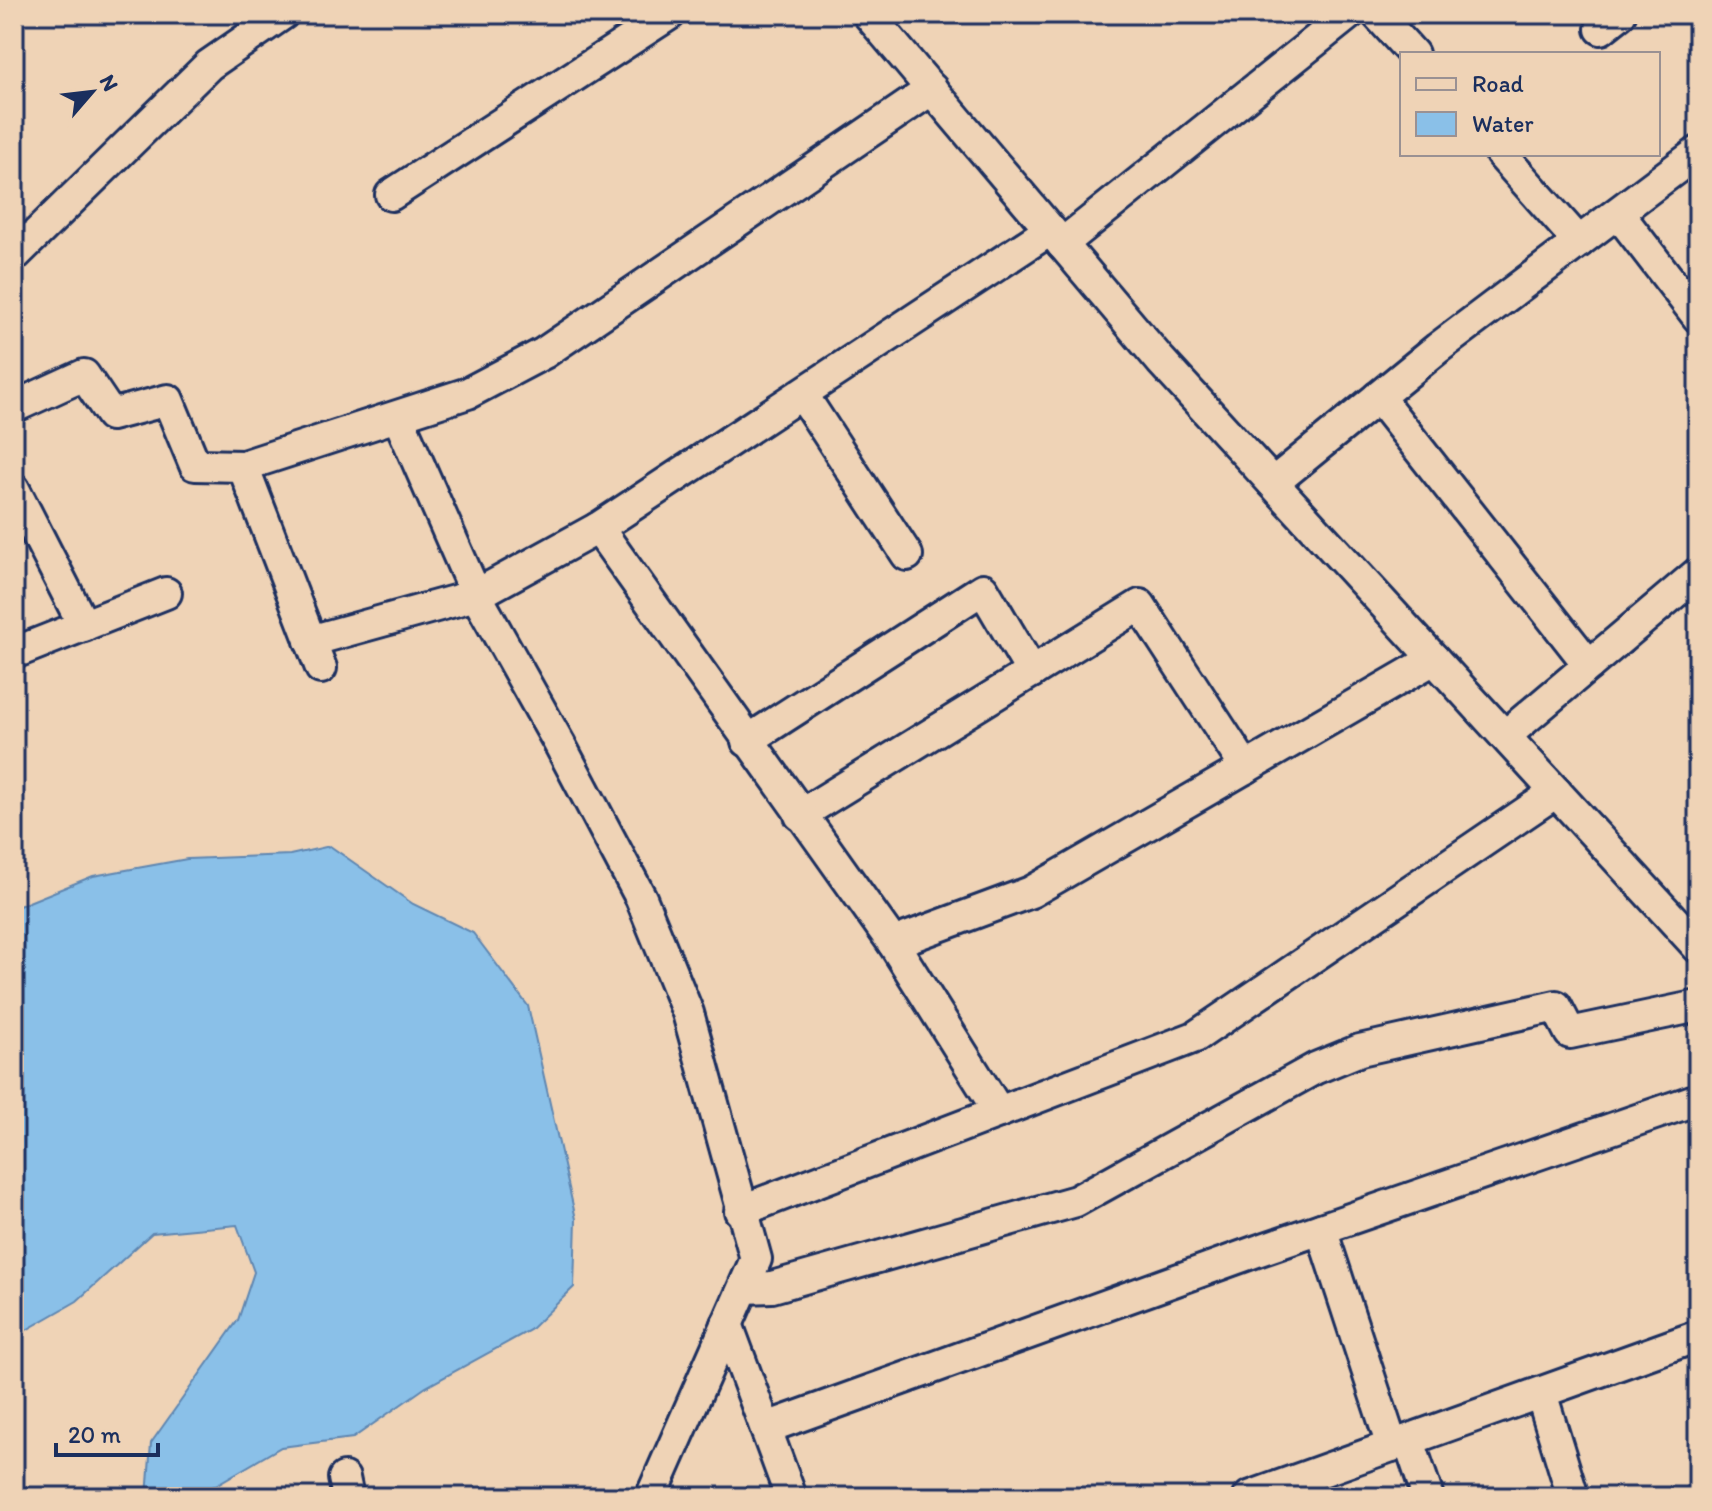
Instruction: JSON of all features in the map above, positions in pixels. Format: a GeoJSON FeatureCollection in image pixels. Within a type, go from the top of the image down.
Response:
{"type":"FeatureCollection","features":[{"type":"Feature","properties":{"kind":"street"},"geometry":{"type":"LineString","coordinates":[[14,256],[209,65],[283,14]]}},
{"type":"Feature","properties":{"kind":"street"},"geometry":{"type":"LineString","coordinates":[[391,195],[670,14]]}},
{"type":"Feature","properties":{"kind":"street"},"geometry":{"type":"LineString","coordinates":[[868,14],[1161,361],[1556,792],[1693,931]]}},
{"type":"Feature","properties":{"kind":"street"},"geometry":{"type":"LineString","coordinates":[[243,466],[315,655],[476,595],[598,528],[802,394],[1056,237],[1349,14]]}},
{"type":"Feature","properties":{"kind":"street"},"geometry":{"type":"LineString","coordinates":[[1377,14],[1411,52]]}},
{"type":"Feature","properties":{"kind":"street"},"geometry":{"type":"LineString","coordinates":[[14,407],[84,375],[111,415],[168,400],[195,465],[243,466],[468,393],[544,353],[932,89]]}},
{"type":"Feature","properties":{"kind":"street"},"geometry":{"type":"LineString","coordinates":[[1273,483],[1378,397],[1698,152]]}},
{"type":"Feature","properties":{"kind":"street"},"geometry":{"type":"LineString","coordinates":[[1503,156],[1579,242]]}},
{"type":"Feature","properties":{"kind":"street"},"geometry":{"type":"LineString","coordinates":[[1618,213],[1698,317]]}},
{"type":"Feature","properties":{"kind":"street"},"geometry":{"type":"LineString","coordinates":[[802,394],[907,555]]}},
{"type":"Feature","properties":{"kind":"street"},"geometry":{"type":"LineString","coordinates":[[1378,397],[1589,665]]}},
{"type":"Feature","properties":{"kind":"street"},"geometry":{"type":"LineString","coordinates":[[398,417],[476,595],[641,898],[688,1013],[740,1211],[756,1259],[651,1497]]}},
{"type":"Feature","properties":{"kind":"street"},"geometry":{"type":"LineString","coordinates":[[14,489],[84,626]]}},
{"type":"Feature","properties":{"kind":"street"},"geometry":{"type":"LineString","coordinates":[[598,528],[893,943],[999,1112]]}},
{"type":"Feature","properties":{"kind":"street"},"geometry":{"type":"LineString","coordinates":[[1505,736],[1698,573]]}},
{"type":"Feature","properties":{"kind":"street"},"geometry":{"type":"LineString","coordinates":[[747,741],[983,589],[1032,672]]}},
{"type":"Feature","properties":{"kind":"street"},"geometry":{"type":"LineString","coordinates":[[14,653],[166,593]]}},
{"type":"Feature","properties":{"kind":"street"},"geometry":{"type":"LineString","coordinates":[[800,815],[1140,605],[1246,768]]}},
{"type":"Feature","properties":{"kind":"street"},"geometry":{"type":"LineString","coordinates":[[893,943],[1031,892],[1434,659]]}},
{"type":"Feature","properties":{"kind":"street"},"geometry":{"type":"LineString","coordinates":[[740,1211],[1195,1037],[1556,792]]}},
{"type":"Feature","properties":{"kind":"street"},"geometry":{"type":"LineString","coordinates":[[744,1288],[772,1287],[1076,1201],[1316,1068],[1360,1050],[1556,1006],[1570,1033],[1698,1006]]}},
{"type":"Feature","properties":{"kind":"street"},"geometry":{"type":"LineString","coordinates":[[766,1428],[1321,1229],[1698,1099]]}},
{"type":"Feature","properties":{"kind":"street"},"geometry":{"type":"LineString","coordinates":[[1321,1229],[1400,1444],[1428,1497]]}},
{"type":"Feature","properties":{"kind":"street"},"geometry":{"type":"LineString","coordinates":[[727,1324],[791,1497]]}},
{"type":"Feature","properties":{"kind":"street"},"geometry":{"type":"LineString","coordinates":[[1263,1495],[1698,1336]]}},
{"type":"Feature","properties":{"kind":"street"},"geometry":{"type":"LineString","coordinates":[[1541,1393],[1573,1497]]}},
{"type":"Feature","properties":{"kind":"water"},"geometry":{"type":"Polygon","coordinates":[[[330,846],[413,904],[473,933],[528,1006],[576,1219],[574,1287],[530,1330],[426,1387],[353,1438],[281,1447],[195,1497],[147,1497],[151,1443],[238,1320],[254,1272],[237,1225],[152,1233],[77,1301],[14,1337],[14,908],[93,876],[187,859],[290,855],[330,846]]]}}]}
